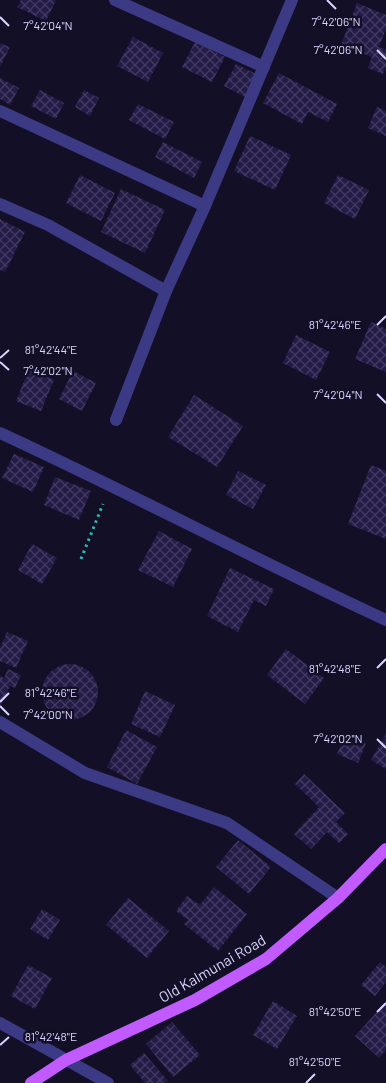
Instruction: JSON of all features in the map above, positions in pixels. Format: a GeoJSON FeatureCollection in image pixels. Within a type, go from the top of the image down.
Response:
{"type":"FeatureCollection","features":[{"type":"Feature","properties":{"kind":"main road","name":"Old Kalmunai Road"},"geometry":{"type":"LineString","coordinates":[[31,1083],[66,1060],[195,1000],[266,959],[338,898],[386,848]]}},
{"type":"Feature","properties":{"kind":"street"},"geometry":{"type":"LineString","coordinates":[[115,0],[264,67]]}},
{"type":"Feature","properties":{"kind":"street"},"geometry":{"type":"LineString","coordinates":[[116,420],[166,292],[292,0]]}},
{"type":"Feature","properties":{"kind":"street"},"geometry":{"type":"LineString","coordinates":[[0,110],[204,206]]}},
{"type":"Feature","properties":{"kind":"street"},"geometry":{"type":"LineString","coordinates":[[0,204],[48,225],[166,292]]}},
{"type":"Feature","properties":{"kind":"street"},"geometry":{"type":"LineString","coordinates":[[0,433],[111,484],[282,572],[386,620]]}},
{"type":"Feature","properties":{"kind":"street"},"geometry":{"type":"LineString","coordinates":[[0,722],[85,773],[227,824],[338,898]]}},
{"type":"Feature","properties":{"kind":"street"},"geometry":{"type":"LineString","coordinates":[[0,1024],[108,1083]]}},
{"type":"Feature","properties":{"kind":"path"},"geometry":{"type":"LineString","coordinates":[[81,559],[111,484]]}},
{"type":"Feature","properties":{"kind":"building"},"geometry":{"type":"Polygon","coordinates":[[[21,0],[56,0],[46,21],[17,7],[21,0]]]}},
{"type":"Feature","properties":{"kind":"building"},"geometry":{"type":"Polygon","coordinates":[[[357,3],[386,15],[386,29],[379,47],[386,50],[386,66],[383,74],[368,68],[372,57],[341,45],[357,3]]]}},
{"type":"Feature","properties":{"kind":"building"},"geometry":{"type":"Polygon","coordinates":[[[133,37],[163,53],[148,82],[117,66],[133,37]]]}},
{"type":"Feature","properties":{"kind":"building"},"geometry":{"type":"Polygon","coordinates":[[[195,42],[225,57],[212,82],[182,67],[195,42]]]}},
{"type":"Feature","properties":{"kind":"building"},"geometry":{"type":"Polygon","coordinates":[[[0,43],[10,47],[0,67],[0,43]]]}},
{"type":"Feature","properties":{"kind":"building"},"geometry":{"type":"Polygon","coordinates":[[[236,64],[256,74],[245,97],[224,86],[236,64]]]}},
{"type":"Feature","properties":{"kind":"building"},"geometry":{"type":"Polygon","coordinates":[[[279,73],[337,104],[328,122],[308,112],[302,124],[263,103],[279,73]]]}},
{"type":"Feature","properties":{"kind":"building"},"geometry":{"type":"Polygon","coordinates":[[[0,78],[19,88],[10,105],[0,99],[0,78]]]}},
{"type":"Feature","properties":{"kind":"building"},"geometry":{"type":"Polygon","coordinates":[[[40,90],[64,103],[56,119],[31,106],[40,90]]]}},
{"type":"Feature","properties":{"kind":"building"},"geometry":{"type":"Polygon","coordinates":[[[84,90],[99,98],[90,116],[75,107],[84,90]]]}},
{"type":"Feature","properties":{"kind":"building"},"geometry":{"type":"Polygon","coordinates":[[[138,104],[174,122],[165,139],[129,120],[138,104]]]}},
{"type":"Feature","properties":{"kind":"building"},"geometry":{"type":"Polygon","coordinates":[[[377,107],[386,111],[386,136],[368,128],[377,107]]]}},
{"type":"Feature","properties":{"kind":"building"},"geometry":{"type":"Polygon","coordinates":[[[250,136],[291,155],[275,190],[234,171],[250,136]]]}},
{"type":"Feature","properties":{"kind":"building"},"geometry":{"type":"Polygon","coordinates":[[[163,142],[202,162],[194,178],[155,157],[163,142]]]}},
{"type":"Feature","properties":{"kind":"building"},"geometry":{"type":"Polygon","coordinates":[[[80,175],[115,193],[101,221],[66,203],[80,175]]]}},
{"type":"Feature","properties":{"kind":"building"},"geometry":{"type":"Polygon","coordinates":[[[338,175],[369,190],[355,219],[324,203],[338,175]]]}},
{"type":"Feature","properties":{"kind":"building"},"geometry":{"type":"Polygon","coordinates":[[[121,189],[165,210],[145,253],[101,232],[121,189]]]}},
{"type":"Feature","properties":{"kind":"building"},"geometry":{"type":"Polygon","coordinates":[[[0,219],[25,232],[5,272],[0,270],[0,219]]]}},
{"type":"Feature","properties":{"kind":"building"},"geometry":{"type":"Polygon","coordinates":[[[371,322],[386,329],[386,372],[355,359],[371,322]]]}},
{"type":"Feature","properties":{"kind":"building"},"geometry":{"type":"Polygon","coordinates":[[[296,335],[330,352],[316,380],[283,363],[296,335]]]}},
{"type":"Feature","properties":{"kind":"building"},"geometry":{"type":"Polygon","coordinates":[[[29,369],[54,380],[41,411],[16,401],[29,369]]]}},
{"type":"Feature","properties":{"kind":"building"},"geometry":{"type":"Polygon","coordinates":[[[73,371],[96,383],[82,411],[59,399],[73,371]]]}},
{"type":"Feature","properties":{"kind":"building"},"geometry":{"type":"Polygon","coordinates":[[[194,395],[243,426],[217,467],[168,437],[194,395]]]}},
{"type":"Feature","properties":{"kind":"building"},"geometry":{"type":"Polygon","coordinates":[[[14,454],[44,467],[33,492],[2,478],[14,454]]]}},
{"type":"Feature","properties":{"kind":"building"},"geometry":{"type":"Polygon","coordinates":[[[371,465],[386,471],[386,539],[348,524],[371,465]]]}},
{"type":"Feature","properties":{"kind":"building"},"geometry":{"type":"Polygon","coordinates":[[[238,471],[266,485],[253,509],[226,495],[238,471]]]}},
{"type":"Feature","properties":{"kind":"building"},"geometry":{"type":"Polygon","coordinates":[[[55,477],[91,491],[79,520],[44,505],[55,477]]]}},
{"type":"Feature","properties":{"kind":"building"},"geometry":{"type":"Polygon","coordinates":[[[159,531],[192,549],[173,587],[138,570],[159,531]]]}},
{"type":"Feature","properties":{"kind":"building"},"geometry":{"type":"Polygon","coordinates":[[[32,544],[57,558],[42,584],[18,570],[32,544]]]}},
{"type":"Feature","properties":{"kind":"building"},"geometry":{"type":"Polygon","coordinates":[[[230,568],[274,589],[266,606],[254,600],[238,632],[207,616],[230,568]]]}},
{"type":"Feature","properties":{"kind":"building"},"geometry":{"type":"Polygon","coordinates":[[[7,632],[28,641],[16,668],[0,661],[0,648],[7,632]]]}},
{"type":"Feature","properties":{"kind":"building"},"geometry":{"type":"Polygon","coordinates":[[[286,649],[324,678],[305,704],[267,675],[286,649]]]}},
{"type":"Feature","properties":{"kind":"building"},"geometry":{"type":"Polygon","coordinates":[[[70,664],[90,672],[98,692],[90,712],[70,720],[50,712],[42,692],[50,672],[70,664]]]}},
{"type":"Feature","properties":{"kind":"building"},"geometry":{"type":"Polygon","coordinates":[[[8,669],[21,675],[15,688],[10,686],[0,707],[0,676],[4,678],[8,669]]]}},
{"type":"Feature","properties":{"kind":"building"},"geometry":{"type":"Polygon","coordinates":[[[145,691],[175,705],[160,737],[131,724],[145,691]]]}},
{"type":"Feature","properties":{"kind":"building"},"geometry":{"type":"Polygon","coordinates":[[[126,730],[157,747],[137,784],[107,767],[126,730]]]}},
{"type":"Feature","properties":{"kind":"building"},"geometry":{"type":"Polygon","coordinates":[[[345,734],[366,743],[358,763],[337,754],[345,734]]]}},
{"type":"Feature","properties":{"kind":"building"},"geometry":{"type":"Polygon","coordinates":[[[386,734],[386,769],[371,760],[386,734]]]}},
{"type":"Feature","properties":{"kind":"building"},"geometry":{"type":"Polygon","coordinates":[[[304,774],[345,813],[336,822],[348,834],[339,843],[327,832],[311,849],[294,834],[319,807],[295,784],[304,774]]]}},
{"type":"Feature","properties":{"kind":"building"},"geometry":{"type":"Polygon","coordinates":[[[238,840],[271,867],[249,894],[216,867],[238,840]]]}},
{"type":"Feature","properties":{"kind":"building"},"geometry":{"type":"Polygon","coordinates":[[[214,887],[247,914],[218,951],[184,924],[188,920],[176,911],[187,896],[200,905],[214,887]]]}},
{"type":"Feature","properties":{"kind":"building"},"geometry":{"type":"Polygon","coordinates":[[[128,898],[169,931],[147,958],[106,925],[128,898]]]}},
{"type":"Feature","properties":{"kind":"building"},"geometry":{"type":"Polygon","coordinates":[[[42,909],[60,920],[48,940],[30,929],[42,909]]]}},
{"type":"Feature","properties":{"kind":"building"},"geometry":{"type":"Polygon","coordinates":[[[380,962],[386,967],[386,982],[375,996],[361,985],[380,962]]]}},
{"type":"Feature","properties":{"kind":"building"},"geometry":{"type":"Polygon","coordinates":[[[28,965],[52,978],[35,1009],[11,996],[28,965]]]}},
{"type":"Feature","properties":{"kind":"building"},"geometry":{"type":"Polygon","coordinates":[[[273,1001],[297,1016],[277,1049],[253,1035],[273,1001]]]}},
{"type":"Feature","properties":{"kind":"building"},"geometry":{"type":"Polygon","coordinates":[[[386,1002],[386,1050],[379,1058],[355,1036],[386,1002]]]}},
{"type":"Feature","properties":{"kind":"building"},"geometry":{"type":"Polygon","coordinates":[[[172,1022],[200,1055],[173,1077],[146,1044],[172,1022]]]}},
{"type":"Feature","properties":{"kind":"building"},"geometry":{"type":"Polygon","coordinates":[[[144,1053],[168,1081],[165,1083],[145,1083],[130,1065],[144,1053]]]}}]}
